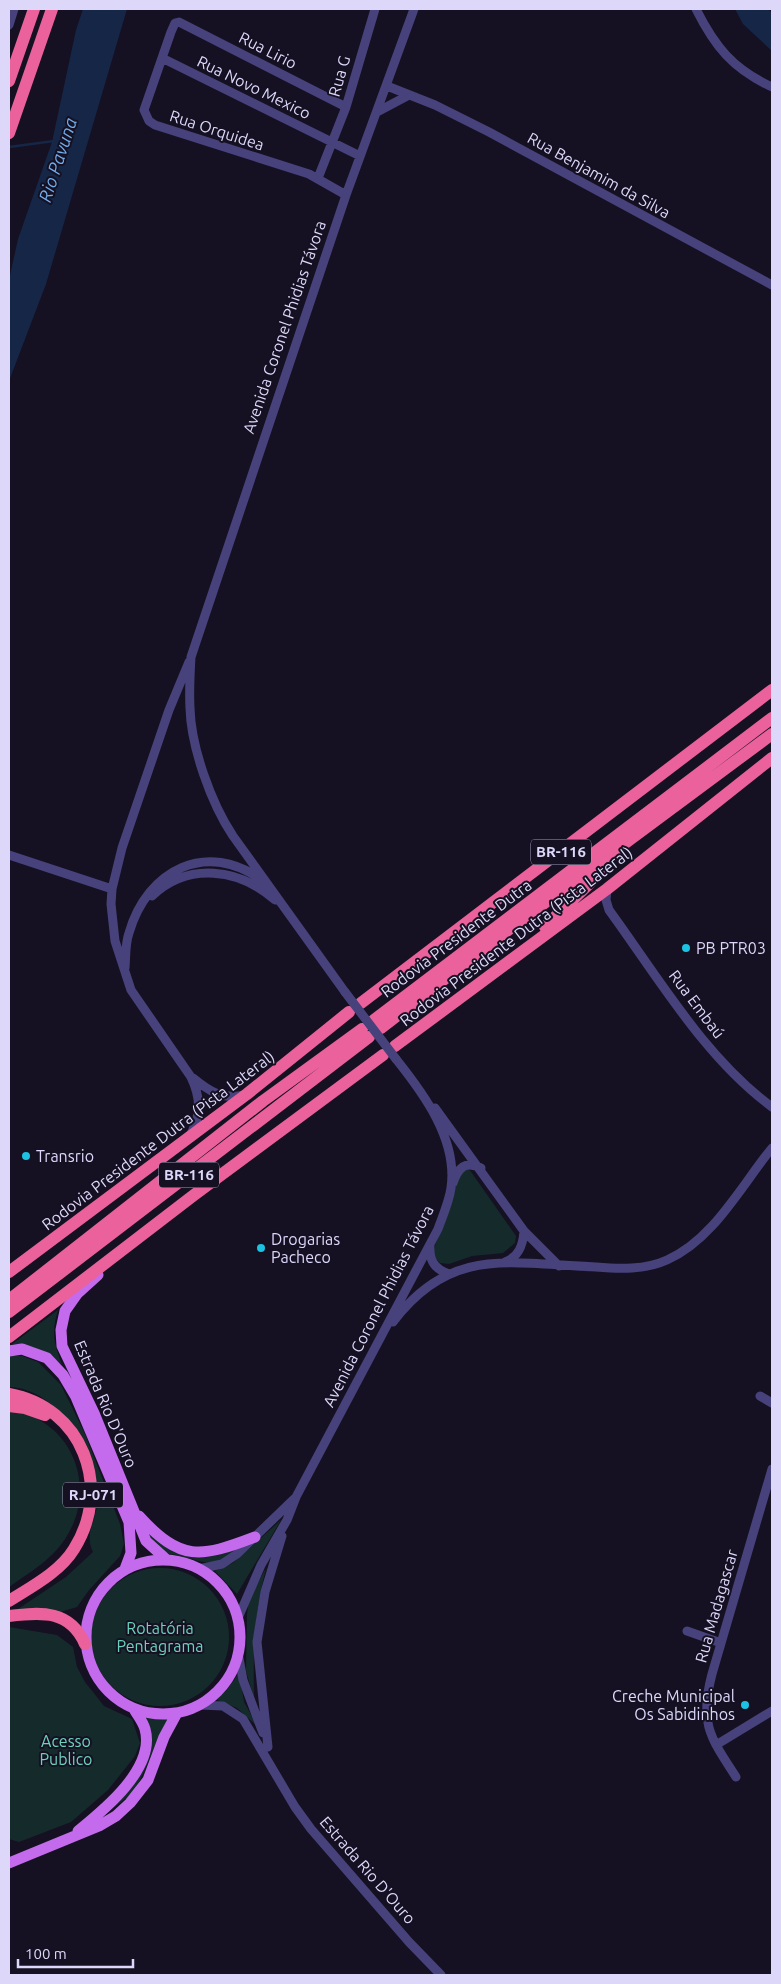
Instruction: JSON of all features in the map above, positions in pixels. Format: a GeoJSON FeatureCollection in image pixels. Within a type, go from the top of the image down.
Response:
{"type":"FeatureCollection","features":[{"type":"Feature","properties":{"kind":"highway"},"geometry":{"type":"LineString","coordinates":[[9,81],[34,9]]}},
{"type":"Feature","properties":{"kind":"highway"},"geometry":{"type":"LineString","coordinates":[[9,133],[52,9]]}},
{"type":"Feature","properties":{"kind":"highway","name":"BR-116"},"geometry":{"type":"LineString","coordinates":[[362,1004],[772,691]]}},
{"type":"Feature","properties":{"kind":"highway","name":"Rodovia Presidente Dutra"},"geometry":{"type":"LineString","coordinates":[[772,718],[378,1024],[635,838],[772,734]]}},
{"type":"Feature","properties":{"kind":"highway","name":"Rodovia Presidente Dutra (Pista Lateral)"},"geometry":{"type":"LineString","coordinates":[[395,1046],[607,889],[772,758]]}},
{"type":"Feature","properties":{"kind":"highway"},"geometry":{"type":"LineString","coordinates":[[515,956],[635,838]]}},
{"type":"Feature","properties":{"kind":"highway","name":"Rodovia Presidente Dutra (Pista Lateral)"},"geometry":{"type":"LineString","coordinates":[[9,1272],[189,1138],[350,1014],[263,1101]]}},
{"type":"Feature","properties":{"kind":"highway","name":"BR-116"},"geometry":{"type":"LineString","coordinates":[[366,1033],[10,1309],[263,1101],[366,1033]]}},
{"type":"Feature","properties":{"kind":"highway","name":"BR-116"},"geometry":{"type":"LineString","coordinates":[[9,1337],[383,1055]]}},
{"type":"Feature","properties":{"kind":"highway","name":"RJ-071"},"geometry":{"type":"LineString","coordinates":[[9,1394],[33,1401],[55,1416],[66,1427],[83,1454],[91,1477],[93,1496],[89,1514],[80,1538],[67,1559],[9,1601]]}},
{"type":"Feature","properties":{"kind":"highway"},"geometry":{"type":"LineString","coordinates":[[9,1406],[40,1413],[66,1427]]}},
{"type":"Feature","properties":{"kind":"highway"},"geometry":{"type":"LineString","coordinates":[[9,1616],[43,1615],[63,1618],[75,1626],[85,1644]]}},
{"type":"Feature","properties":{"kind":"main road","name":"Estrada Rio D'Ouro"},"geometry":{"type":"LineString","coordinates":[[130,1244],[72,1300],[64,1316],[61,1335],[66,1357],[94,1413],[146,1541],[167,1560]]}},
{"type":"Feature","properties":{"kind":"main road","name":"Estrada Rio D'Ouro"},"geometry":{"type":"LineString","coordinates":[[9,1351],[22,1349],[47,1358],[63,1375],[76,1397],[129,1522],[131,1553],[125,1569]]}},
{"type":"Feature","properties":{"kind":"main road"},"geometry":{"type":"LineString","coordinates":[[133,1508],[165,1540],[180,1549],[192,1552],[222,1550],[255,1538]]}},
{"type":"Feature","properties":{"kind":"main road"},"geometry":{"type":"LineString","coordinates":[[167,1560],[184,1562],[199,1569],[224,1590],[238,1618],[238,1653],[229,1677],[221,1688],[200,1705],[177,1713],[155,1714],[134,1709],[121,1703],[100,1684],[90,1665],[85,1644],[89,1614],[94,1601],[108,1583],[125,1569],[138,1563],[167,1560]]}},
{"type":"Feature","properties":{"kind":"main road"},"geometry":{"type":"LineString","coordinates":[[71,1836],[112,1801],[133,1777],[140,1763],[145,1751],[145,1729],[134,1709]]}},
{"type":"Feature","properties":{"kind":"main road"},"geometry":{"type":"LineString","coordinates":[[9,1863],[99,1826],[116,1816],[141,1791],[152,1773],[164,1737],[177,1713]]}},
{"type":"Feature","properties":{"kind":"street"},"geometry":{"type":"LineString","coordinates":[[9,25],[14,9]]}},
{"type":"Feature","properties":{"kind":"street","name":"Rua G"},"geometry":{"type":"LineString","coordinates":[[318,178],[346,107],[375,9]]}},
{"type":"Feature","properties":{"kind":"street","name":"Avenida Coronel Phidias Távora"},"geometry":{"type":"LineString","coordinates":[[189,1138],[199,1109],[198,1092],[191,1077],[139,1002],[125,976],[113,933],[112,889],[122,848],[151,761],[191,657],[346,195],[414,9]]}},
{"type":"Feature","properties":{"kind":"street"},"geometry":{"type":"LineString","coordinates":[[696,9],[712,39],[722,52],[748,74],[772,87]]}},
{"type":"Feature","properties":{"kind":"street","name":"Rua Lirio"},"geometry":{"type":"LineString","coordinates":[[175,23],[179,22],[192,27],[346,107]]}},
{"type":"Feature","properties":{"kind":"street","name":"Rua Orquidea"},"geometry":{"type":"LineString","coordinates":[[175,23],[144,110],[149,122],[318,178],[346,195]]}},
{"type":"Feature","properties":{"kind":"street","name":"Rua Novo Mexico"},"geometry":{"type":"LineString","coordinates":[[162,58],[332,142]]}},
{"type":"Feature","properties":{"kind":"street","name":"Rua Benjamim da Silva"},"geometry":{"type":"LineString","coordinates":[[387,86],[409,94],[489,132],[772,285]]}},
{"type":"Feature","properties":{"kind":"street"},"geometry":{"type":"LineString","coordinates":[[377,112],[409,94]]}},
{"type":"Feature","properties":{"kind":"street"},"geometry":{"type":"LineString","coordinates":[[332,142],[360,156]]}},
{"type":"Feature","properties":{"kind":"street","name":"Avenida Coronel Phidias Távora"},"geometry":{"type":"LineString","coordinates":[[191,657],[190,708],[192,727],[214,800],[227,828],[345,992],[427,1098],[446,1144],[452,1186],[445,1212],[296,1497],[287,1520],[261,1565],[238,1618]]}},
{"type":"Feature","properties":{"kind":"street"},"geometry":{"type":"LineString","coordinates":[[9,855],[112,889]]}},
{"type":"Feature","properties":{"kind":"street"},"geometry":{"type":"LineString","coordinates":[[125,976],[128,935],[141,906],[165,875],[183,866],[199,862],[216,862],[241,868],[259,878],[271,888]]}},
{"type":"Feature","properties":{"kind":"street"},"geometry":{"type":"LineString","coordinates":[[141,906],[155,893],[174,881],[189,875],[208,872],[234,876],[249,882],[262,889],[286,910]]}},
{"type":"Feature","properties":{"kind":"street"},"geometry":{"type":"LineString","coordinates":[[607,889],[606,900],[609,910]]}},
{"type":"Feature","properties":{"kind":"street"},"geometry":{"type":"LineString","coordinates":[[584,906],[595,905],[609,910]]}},
{"type":"Feature","properties":{"kind":"street","name":"Rua Embaú"},"geometry":{"type":"LineString","coordinates":[[609,910],[716,1054],[747,1088],[772,1108]]}},
{"type":"Feature","properties":{"kind":"street","name":"Avenida Coronel Phidias Távora"},"geometry":{"type":"LineString","coordinates":[[191,1077],[219,1095],[230,1097],[247,1094]]}},
{"type":"Feature","properties":{"kind":"street"},"geometry":{"type":"LineString","coordinates":[[427,1098],[481,1168],[524,1231],[559,1266]]}},
{"type":"Feature","properties":{"kind":"street"},"geometry":{"type":"LineString","coordinates":[[380,1338],[404,1307],[433,1283],[449,1274],[471,1266],[504,1263],[617,1268],[649,1266],[667,1260],[694,1244],[711,1228],[772,1148]]}},
{"type":"Feature","properties":{"kind":"street"},"geometry":{"type":"LineString","coordinates":[[452,1186],[461,1167],[471,1164],[481,1168]]}},
{"type":"Feature","properties":{"kind":"street"},"geometry":{"type":"LineString","coordinates":[[504,1263],[517,1255],[522,1244],[524,1231]]}},
{"type":"Feature","properties":{"kind":"street"},"geometry":{"type":"LineString","coordinates":[[430,1242],[430,1255],[434,1265],[449,1274]]}},
{"type":"Feature","properties":{"kind":"street"},"geometry":{"type":"LineString","coordinates":[[760,1396],[772,1403]]}},
{"type":"Feature","properties":{"kind":"street","name":"Rua Madagascar"},"geometry":{"type":"LineString","coordinates":[[736,1777],[709,1730],[706,1711],[708,1689],[772,1469]]}},
{"type":"Feature","properties":{"kind":"street","name":"Avenida Coronel Phidias Távora"},"geometry":{"type":"LineString","coordinates":[[199,1569],[222,1564],[237,1554],[296,1497]]}},
{"type":"Feature","properties":{"kind":"street"},"geometry":{"type":"LineString","coordinates":[[268,1747],[257,1642],[268,1576],[287,1520]]}},
{"type":"Feature","properties":{"kind":"street"},"geometry":{"type":"LineString","coordinates":[[687,1631],[720,1645]]}},
{"type":"Feature","properties":{"kind":"street","name":"Estrada Rio D'Ouro"},"geometry":{"type":"LineString","coordinates":[[238,1653],[248,1696],[279,1780]]}},
{"type":"Feature","properties":{"kind":"street","name":"Estrada Rio D'Ouro"},"geometry":{"type":"LineString","coordinates":[[200,1705],[222,1706],[243,1719],[295,1807],[331,1854],[408,1942],[441,1975]]}},
{"type":"Feature","properties":{"kind":"street"},"geometry":{"type":"LineString","coordinates":[[716,1745],[772,1711]]}},
{"type":"Feature","properties":{"kind":"green space"},"geometry":{"type":"Polygon","coordinates":[[[463,1169],[469,1169],[516,1236],[515,1243],[503,1253],[472,1256],[449,1264],[440,1263],[432,1255],[460,1172],[463,1169]]]}},
{"type":"Feature","properties":{"kind":"green space"},"geometry":{"type":"Polygon","coordinates":[[[58,1310],[54,1338],[62,1365],[39,1350],[12,1344],[58,1310]]]}},
{"type":"Feature","properties":{"kind":"green space"},"geometry":{"type":"Polygon","coordinates":[[[9,1356],[22,1356],[38,1362],[61,1385],[85,1434],[120,1524],[124,1544],[120,1556],[89,1590],[77,1607],[60,1612],[18,1609],[66,1577],[93,1552],[90,1545],[90,1531],[98,1503],[95,1479],[81,1442],[58,1410],[43,1398],[27,1390],[9,1387],[9,1356]]]}},
{"type":"Feature","properties":{"kind":"green space"},"geometry":{"type":"Polygon","coordinates":[[[9,1412],[30,1415],[54,1431],[65,1443],[73,1457],[80,1487],[75,1519],[63,1543],[41,1564],[9,1587],[9,1412]]]}},
{"type":"Feature","properties":{"kind":"green space"},"geometry":{"type":"Polygon","coordinates":[[[281,1520],[237,1594],[215,1571],[233,1563],[281,1520]]]}},
{"type":"Feature","properties":{"kind":"green space"},"geometry":{"type":"Polygon","coordinates":[[[141,1523],[161,1543],[183,1554],[194,1557],[206,1557],[234,1550],[221,1560],[209,1563],[166,1553],[160,1551],[152,1543],[141,1523]]]}},
{"type":"Feature","properties":{"kind":"green space","name":"Rotatória Pentagrama"},"geometry":{"type":"Polygon","coordinates":[[[160,1568],[186,1573],[209,1588],[224,1611],[229,1637],[224,1663],[209,1686],[186,1701],[160,1706],[134,1701],[111,1686],[96,1663],[91,1637],[96,1611],[111,1588],[134,1573],[160,1568]]]}},
{"type":"Feature","properties":{"kind":"green space"},"geometry":{"type":"Polygon","coordinates":[[[266,1568],[255,1633],[254,1698],[246,1671],[247,1615],[249,1598],[266,1568]]]}},
{"type":"Feature","properties":{"kind":"green space","name":"Acesso Publico"},"geometry":{"type":"Polygon","coordinates":[[[9,1627],[57,1635],[73,1647],[77,1667],[85,1682],[104,1706],[132,1719],[140,1743],[135,1756],[108,1790],[71,1822],[19,1842],[9,1839],[9,1627]]]}},
{"type":"Feature","properties":{"kind":"green space"},"geometry":{"type":"Polygon","coordinates":[[[239,1673],[244,1702],[258,1727],[237,1708],[215,1699],[226,1691],[239,1673]]]}},
{"type":"Feature","properties":{"kind":"green space"},"geometry":{"type":"Polygon","coordinates":[[[145,1716],[170,1717],[160,1734],[136,1787],[111,1810],[139,1773],[145,1716]]]}},
{"type":"Feature","properties":{"kind":"water","name":"Rio Pavuna"},"geometry":{"type":"Polygon","coordinates":[[[83,9],[127,9],[46,284],[9,381],[9,280],[18,239],[52,142],[76,30],[83,9]]]}},
{"type":"Feature","properties":{"kind":"water"},"geometry":{"type":"Polygon","coordinates":[[[735,9],[768,9],[772,13],[772,51],[743,24],[735,9]]]}},
{"type":"Feature","properties":{"kind":"waterway","name":"Rio Pavuna"},"geometry":{"type":"LineString","coordinates":[[9,147],[54,141]]}},
{"type":"Feature","properties":{"kind":"place","name":"PB PTR03"},"geometry":{"type":"Point","coordinates":[686,948]}},
{"type":"Feature","properties":{"kind":"place","name":"Transrio"},"geometry":{"type":"Point","coordinates":[26,1156]}},
{"type":"Feature","properties":{"kind":"place","name":"Drogarias Pacheco"},"geometry":{"type":"Point","coordinates":[261,1248]}},
{"type":"Feature","properties":{"kind":"place","name":"Creche Municipal Os Sabidinhos"},"geometry":{"type":"Point","coordinates":[745,1705]}}]}
